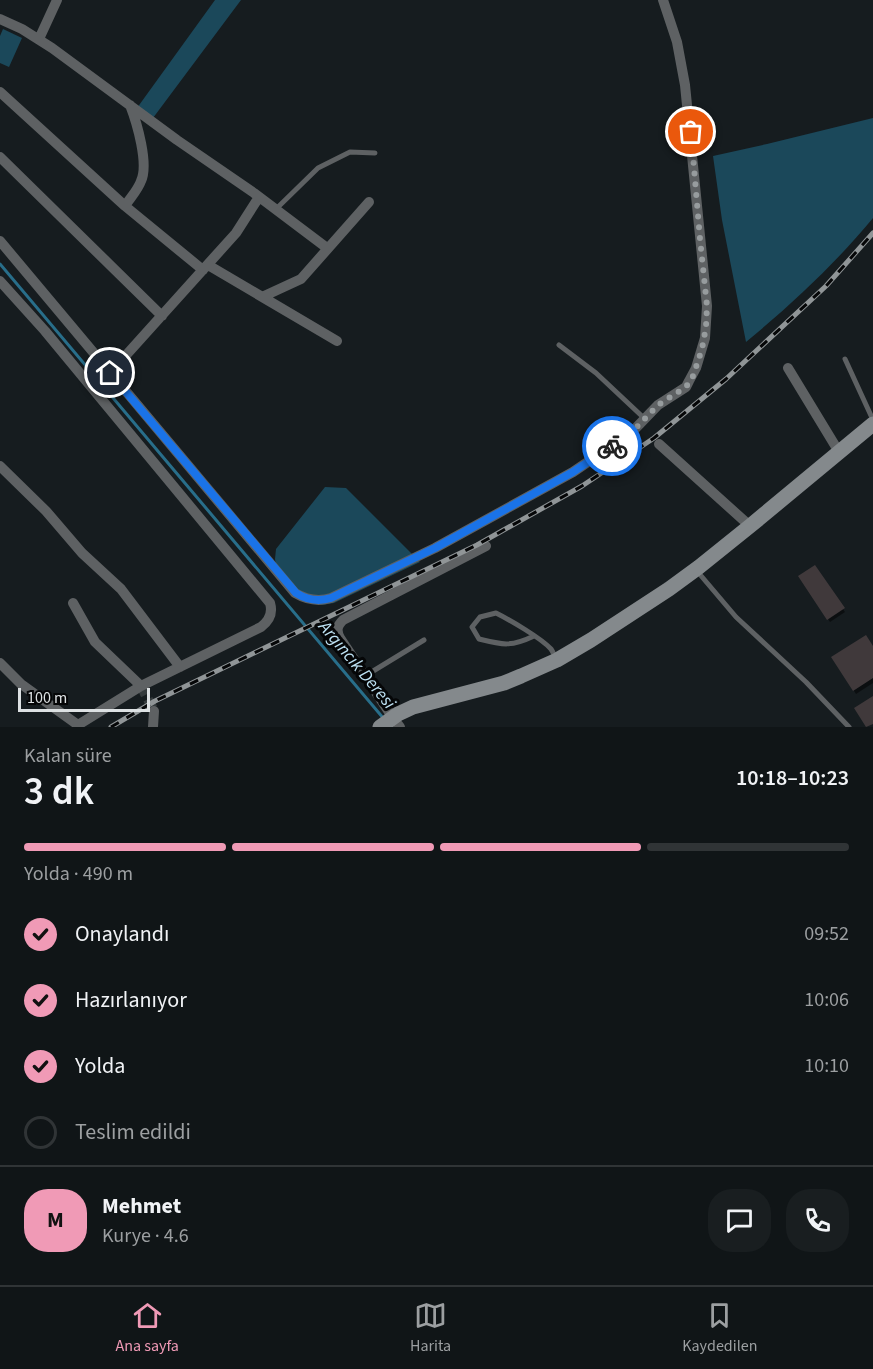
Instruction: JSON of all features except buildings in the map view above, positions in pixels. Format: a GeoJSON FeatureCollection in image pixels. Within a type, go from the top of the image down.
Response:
{"type":"FeatureCollection","features":[{"type":"Feature","properties":{"kind":"street"},"geometry":{"type":"LineString","coordinates":[[39,39],[57,0]]}},
{"type":"Feature","properties":{"kind":"street"},"geometry":{"type":"LineString","coordinates":[[0,241],[296,593],[313,600],[325,600],[445,542],[573,472],[632,432],[658,405],[686,387],[690,381],[702,349],[707,317],[689,109],[677,42],[663,0]]}},
{"type":"Feature","properties":{"kind":"street"},"geometry":{"type":"LineString","coordinates":[[0,19],[39,39],[327,248]]}},
{"type":"Feature","properties":{"kind":"street"},"geometry":{"type":"LineString","coordinates":[[0,92],[125,206],[205,268],[262,297],[337,341]]}},
{"type":"Feature","properties":{"kind":"street"},"geometry":{"type":"LineString","coordinates":[[125,206],[142,181],[143,171],[141,141],[130,105]]}},
{"type":"Feature","properties":{"kind":"street"},"geometry":{"type":"LineString","coordinates":[[0,158],[162,316]]}},
{"type":"Feature","properties":{"kind":"street"},"geometry":{"type":"LineString","coordinates":[[110,373],[236,233],[259,197]]}},
{"type":"Feature","properties":{"kind":"street"},"geometry":{"type":"LineString","coordinates":[[262,297],[301,279],[369,202]]}},
{"type":"Feature","properties":{"kind":"street"},"geometry":{"type":"LineString","coordinates":[[0,281],[45,331],[270,603],[271,611],[269,619],[261,627],[141,686],[78,725],[21,684],[0,663]]}},
{"type":"Feature","properties":{"kind":"street"},"geometry":{"type":"LineString","coordinates":[[788,368],[839,452]]}},
{"type":"Feature","properties":{"kind":"street"},"geometry":{"type":"LineString","coordinates":[[486,546],[343,620],[338,626],[337,632],[391,723],[413,707],[504,682],[556,660],[591,640],[696,570],[873,422]]}},
{"type":"Feature","properties":{"kind":"street"},"geometry":{"type":"LineString","coordinates":[[659,444],[750,526]]}},
{"type":"Feature","properties":{"kind":"street"},"geometry":{"type":"LineString","coordinates":[[0,466],[46,511],[82,553],[121,590],[180,667]]}},
{"type":"Feature","properties":{"kind":"street"},"geometry":{"type":"LineString","coordinates":[[73,603],[95,642],[141,686]]}},
{"type":"Feature","properties":{"kind":"street"},"geometry":{"type":"LineString","coordinates":[[153,727],[154,711]]}},
{"type":"Feature","properties":{"kind":"lane"},"geometry":{"type":"LineString","coordinates":[[276,210],[318,168],[350,152],[375,153]]}},
{"type":"Feature","properties":{"kind":"lane"},"geometry":{"type":"LineString","coordinates":[[559,345],[596,373],[645,419]]}},
{"type":"Feature","properties":{"kind":"lane"},"geometry":{"type":"LineString","coordinates":[[845,359],[873,422]]}},
{"type":"Feature","properties":{"kind":"lane"},"geometry":{"type":"LineString","coordinates":[[696,570],[736,617],[806,682],[849,727]]}},
{"type":"Feature","properties":{"kind":"lane"},"geometry":{"type":"LineString","coordinates":[[534,636],[517,644],[498,644],[479,639],[472,627],[480,617],[496,613],[534,636],[551,649],[556,660]]}},
{"type":"Feature","properties":{"kind":"lane"},"geometry":{"type":"LineString","coordinates":[[365,676],[423,639]]}},
{"type":"Feature","properties":{"kind":"shaded area"},"geometry":{"type":"Polygon","coordinates":[[[215,0],[241,0],[153,118],[137,108],[215,0]]]}},
{"type":"Feature","properties":{"kind":"shaded area"},"geometry":{"type":"Polygon","coordinates":[[[3,29],[22,38],[9,67],[0,63],[0,36],[3,29]]]}},
{"type":"Feature","properties":{"kind":"shaded area"},"geometry":{"type":"Polygon","coordinates":[[[873,118],[873,218],[812,283],[746,342],[722,220],[713,156],[873,118]]]}},
{"type":"Feature","properties":{"kind":"shaded area"},"geometry":{"type":"Polygon","coordinates":[[[325,487],[346,488],[420,562],[334,603],[322,605],[309,603],[276,565],[276,549],[325,487]]]}},
{"type":"Feature","properties":{"kind":"waterway","name":"Argıncık Deresi"},"geometry":{"type":"LineString","coordinates":[[0,264],[384,719]]}},
{"type":"Feature","properties":{"kind":"tunnel"},"geometry":{"type":"LineString","coordinates":[[141,686],[154,711]]}},
{"type":"Feature","properties":{"kind":"railway"},"geometry":{"type":"LineString","coordinates":[[111,727],[155,701],[477,545],[582,486],[654,438],[726,379],[826,286],[873,233]]}},
{"type":"Feature","properties":{"kind":"way so far"},"geometry":{"type":"LineString","coordinates":[[612,446],[632,432],[658,405],[686,387],[693,376],[705,338],[707,306],[691,132]]}},
{"type":"Feature","properties":{"kind":"route"},"geometry":{"type":"LineString","coordinates":[[110,373],[296,593],[313,600],[331,598],[435,548],[573,472],[612,446]]}}]}
